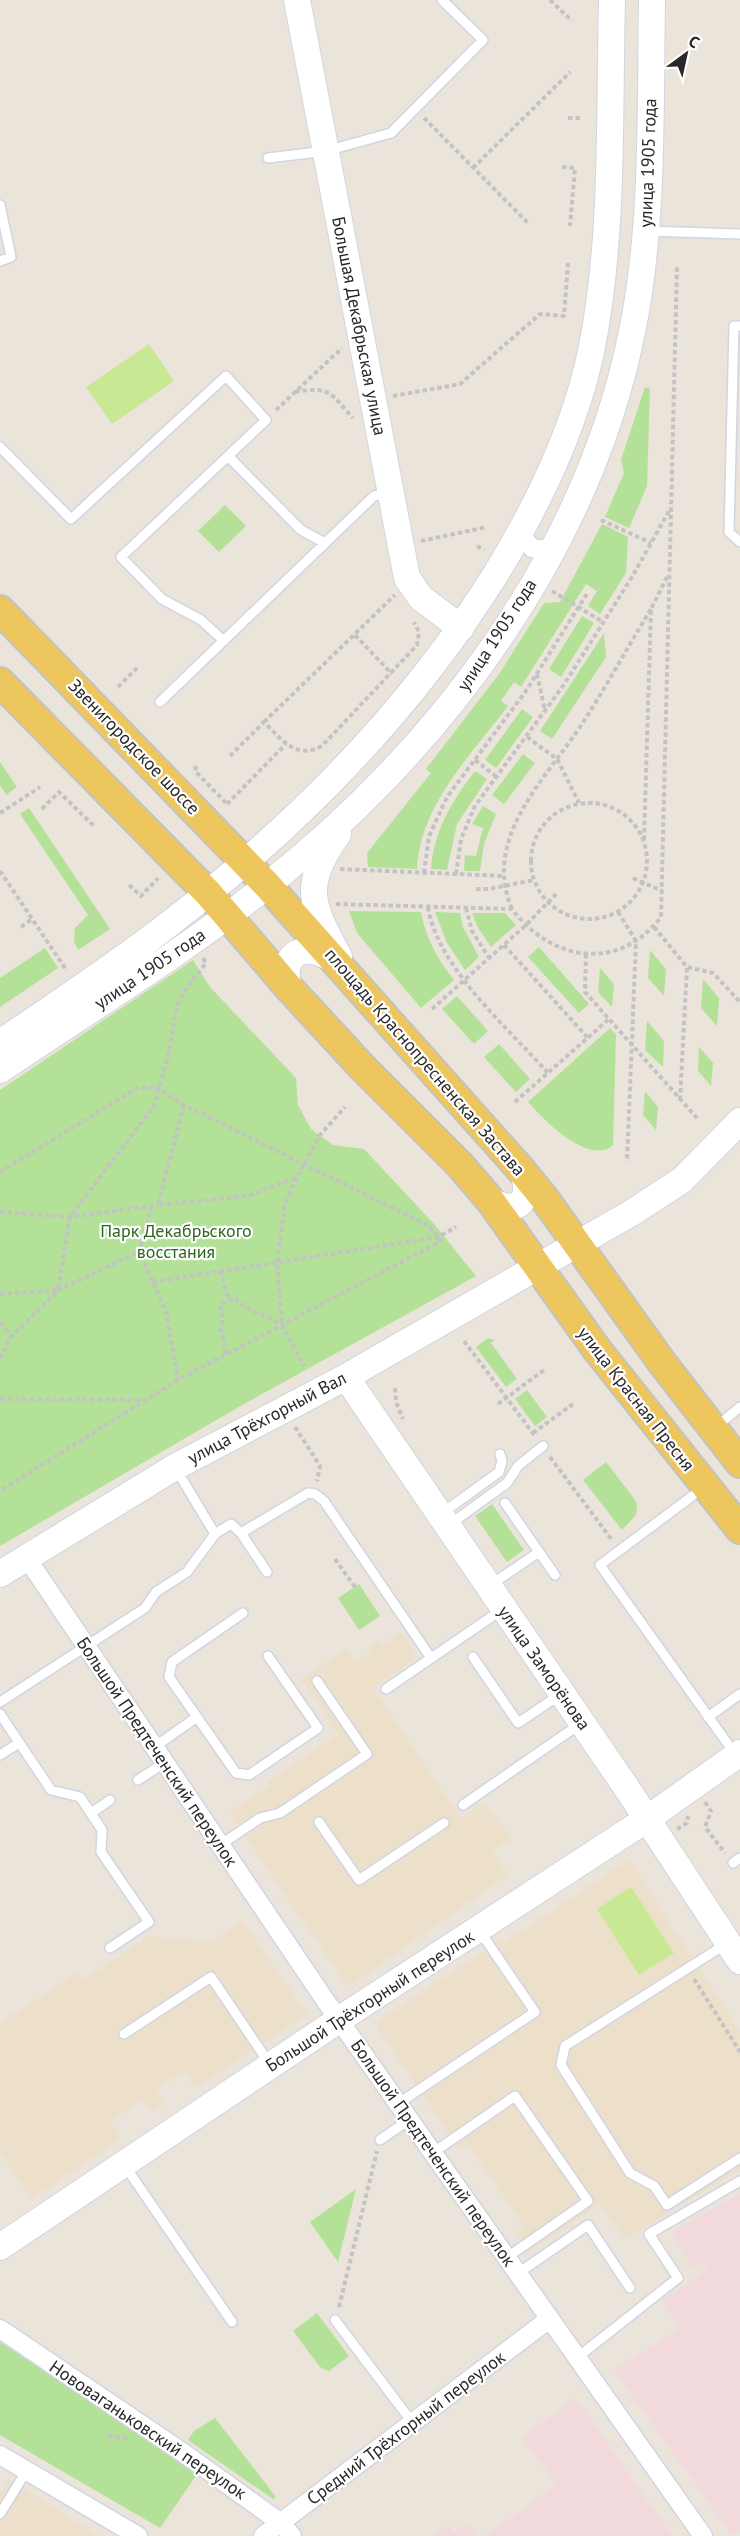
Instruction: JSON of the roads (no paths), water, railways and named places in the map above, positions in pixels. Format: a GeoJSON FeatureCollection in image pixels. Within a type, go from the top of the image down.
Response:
{"type":"FeatureCollection","features":[{"type":"Feature","properties":{"kind":"main road","name":"Большая Декабрьская улица"},"geometry":{"type":"LineString","coordinates":[[297,0],[407,578],[414,591],[461,628]]}},
{"type":"Feature","properties":{"kind":"main road","name":"улица 1905 года"},"geometry":{"type":"LineString","coordinates":[[0,1042],[118,962],[208,892],[356,755],[422,681],[461,628],[524,524],[554,464],[575,409],[591,351],[600,299],[608,199],[612,0]]}},
{"type":"Feature","properties":{"kind":"main road","name":"улица 1905 года"},"geometry":{"type":"LineString","coordinates":[[0,1070],[229,915],[357,807],[451,705],[508,624],[556,541],[584,484],[622,370],[633,329],[645,231],[652,0]]}},
{"type":"Feature","properties":{"kind":"main road"},"geometry":{"type":"LineString","coordinates":[[477,604],[488,596],[502,598],[510,610],[508,624]]}},
{"type":"Feature","properties":{"kind":"main road","name":"Звенигородское шоссе"},"geometry":{"type":"LineString","coordinates":[[0,610],[267,885]]}},
{"type":"Feature","properties":{"kind":"main road"},"geometry":{"type":"LineString","coordinates":[[0,682],[208,892],[290,988],[362,1067],[459,1165],[490,1200],[536,1266]]}},
{"type":"Feature","properties":{"kind":"main road"},"geometry":{"type":"LineString","coordinates":[[343,968],[320,921],[312,892],[320,863],[357,807]]}},
{"type":"Feature","properties":{"kind":"main road","name":"площадь Краснопресненская Застава"},"geometry":{"type":"LineString","coordinates":[[267,885],[522,1171],[576,1243]]}},
{"type":"Feature","properties":{"kind":"main road"},"geometry":{"type":"LineString","coordinates":[[290,988],[286,976],[287,967],[289,960],[300,951],[318,951],[343,968]]}},
{"type":"Feature","properties":{"kind":"main road","name":"улица Трёхгорный Вал"},"geometry":{"type":"LineString","coordinates":[[0,1574],[175,1467],[346,1377],[633,1212],[682,1180],[740,1121]]}},
{"type":"Feature","properties":{"kind":"main road"},"geometry":{"type":"LineString","coordinates":[[490,1200],[507,1208],[524,1200],[527,1190],[522,1171]]}},
{"type":"Feature","properties":{"kind":"main road"},"geometry":{"type":"LineString","coordinates":[[576,1243],[663,1364],[740,1463]]}},
{"type":"Feature","properties":{"kind":"main road","name":"улица Красная Пресня"},"geometry":{"type":"LineString","coordinates":[[536,1266],[598,1351],[740,1529]]}},
{"type":"Feature","properties":{"kind":"main road","name":"улица Заморёнова"},"geometry":{"type":"LineString","coordinates":[[346,1377],[647,1819],[734,1952]]}},
{"type":"Feature","properties":{"kind":"main road","name":"Большой Трёхгорный переулок"},"geometry":{"type":"LineString","coordinates":[[0,2247],[340,2019],[647,1819],[738,1754]]}},
{"type":"Feature","properties":{"kind":"street"},"geometry":{"type":"LineString","coordinates":[[524,524],[523,537],[532,548],[545,550],[556,541]]}},
{"type":"Feature","properties":{"kind":"street","name":"Большой Предтеченский переулок"},"geometry":{"type":"LineString","coordinates":[[26,1557],[153,1748],[548,2320],[578,2357],[703,2536]]}},
{"type":"Feature","properties":{"kind":"street","name":"Средний Трёхгорный переулок"},"geometry":{"type":"LineString","coordinates":[[263,2536],[286,2529],[412,2422],[548,2320]]}},
{"type":"Feature","properties":{"kind":"street","name":"Нововаганьковский переулок"},"geometry":{"type":"LineString","coordinates":[[0,2329],[185,2454],[286,2529]]}},
{"type":"Feature","properties":{"kind":"street"},"geometry":{"type":"LineString","coordinates":[[0,2455],[138,2536]]}},
{"type":"Feature","properties":{"kind":"lane"},"geometry":{"type":"LineString","coordinates":[[268,158],[326,151],[391,133],[483,40],[442,0]]}},
{"type":"Feature","properties":{"kind":"lane"},"geometry":{"type":"LineString","coordinates":[[0,205],[11,257],[0,261]]}},
{"type":"Feature","properties":{"kind":"lane"},"geometry":{"type":"LineString","coordinates":[[645,231],[740,234]]}},
{"type":"Feature","properties":{"kind":"lane"},"geometry":{"type":"LineString","coordinates":[[740,326],[734,326],[729,532],[740,542]]}},
{"type":"Feature","properties":{"kind":"lane"},"geometry":{"type":"LineString","coordinates":[[0,447],[71,519],[226,376],[266,420],[121,557],[162,599],[201,620],[224,641]]}},
{"type":"Feature","properties":{"kind":"lane"},"geometry":{"type":"LineString","coordinates":[[228,456],[301,530],[325,543]]}},
{"type":"Feature","properties":{"kind":"lane"},"geometry":{"type":"LineString","coordinates":[[160,702],[374,496],[391,493]]}},
{"type":"Feature","properties":{"kind":"lane"},"geometry":{"type":"LineString","coordinates":[[713,1429],[740,1407]]}},
{"type":"Feature","properties":{"kind":"lane"},"geometry":{"type":"LineString","coordinates":[[443,1521],[507,1483],[518,1466],[543,1446]]}},
{"type":"Feature","properties":{"kind":"lane"},"geometry":{"type":"LineString","coordinates":[[443,1521],[495,1476],[501,1468],[500,1454]]}},
{"type":"Feature","properties":{"kind":"lane"},"geometry":{"type":"LineString","coordinates":[[175,1467],[215,1534]]}},
{"type":"Feature","properties":{"kind":"lane"},"geometry":{"type":"LineString","coordinates":[[705,1487],[600,1565],[708,1717],[738,1754]]}},
{"type":"Feature","properties":{"kind":"lane"},"geometry":{"type":"LineString","coordinates":[[241,1533],[308,1493],[315,1494],[324,1501],[431,1658]]}},
{"type":"Feature","properties":{"kind":"lane"},"geometry":{"type":"LineString","coordinates":[[505,1503],[555,1575]]}},
{"type":"Feature","properties":{"kind":"lane"},"geometry":{"type":"LineString","coordinates":[[0,1702],[145,1608],[156,1592],[187,1572],[215,1534],[231,1524],[241,1533],[267,1572]]}},
{"type":"Feature","properties":{"kind":"lane"},"geometry":{"type":"LineString","coordinates":[[488,1587],[539,1552]]}},
{"type":"Feature","properties":{"kind":"lane"},"geometry":{"type":"LineString","coordinates":[[386,1689],[503,1609]]}},
{"type":"Feature","properties":{"kind":"lane"},"geometry":{"type":"LineString","coordinates":[[243,1613],[172,1662],[169,1677],[236,1773],[249,1775],[318,1728],[268,1656]]}},
{"type":"Feature","properties":{"kind":"lane"},"geometry":{"type":"LineString","coordinates":[[473,1657],[518,1723],[561,1694]]}},
{"type":"Feature","properties":{"kind":"lane"},"geometry":{"type":"LineString","coordinates":[[220,1845],[260,1818],[280,1813],[305,1802],[367,1754],[317,1681]]}},
{"type":"Feature","properties":{"kind":"lane"},"geometry":{"type":"LineString","coordinates":[[708,1717],[740,1694]]}},
{"type":"Feature","properties":{"kind":"lane"},"geometry":{"type":"LineString","coordinates":[[0,1714],[51,1790],[80,1797],[91,1812],[102,1830],[101,1852],[148,1922],[110,1948]]}},
{"type":"Feature","properties":{"kind":"lane"},"geometry":{"type":"LineString","coordinates":[[153,1748],[197,1717]]}},
{"type":"Feature","properties":{"kind":"lane"},"geometry":{"type":"LineString","coordinates":[[463,1805],[582,1723]]}},
{"type":"Feature","properties":{"kind":"lane"},"geometry":{"type":"LineString","coordinates":[[0,1755],[19,1743]]}},
{"type":"Feature","properties":{"kind":"lane"},"geometry":{"type":"LineString","coordinates":[[138,1780],[164,1763]]}},
{"type":"Feature","properties":{"kind":"lane"},"geometry":{"type":"LineString","coordinates":[[91,1812],[110,1800]]}},
{"type":"Feature","properties":{"kind":"lane"},"geometry":{"type":"LineString","coordinates":[[319,1822],[359,1880],[444,1822]]}},
{"type":"Feature","properties":{"kind":"lane"},"geometry":{"type":"LineString","coordinates":[[399,2103],[535,2012],[479,1930]]}},
{"type":"Feature","properties":{"kind":"lane"},"geometry":{"type":"LineString","coordinates":[[734,1952],[687,1969],[565,2046],[561,2065],[630,2173],[654,2186],[667,2205],[740,2158]]}},
{"type":"Feature","properties":{"kind":"lane"},"geometry":{"type":"LineString","coordinates":[[124,2034],[211,1977],[271,2065]]}},
{"type":"Feature","properties":{"kind":"lane"},"geometry":{"type":"LineString","coordinates":[[434,2152],[515,2096],[588,2201],[506,2258]]}},
{"type":"Feature","properties":{"kind":"lane"},"geometry":{"type":"LineString","coordinates":[[380,2140],[410,2119]]}},
{"type":"Feature","properties":{"kind":"lane"},"geometry":{"type":"LineString","coordinates":[[124,2164],[232,2322]]}},
{"type":"Feature","properties":{"kind":"lane"},"geometry":{"type":"LineString","coordinates":[[578,2357],[678,2278],[649,2234],[740,2181]]}},
{"type":"Feature","properties":{"kind":"lane"},"geometry":{"type":"LineString","coordinates":[[517,2274],[588,2225],[630,2289]]}},
{"type":"Feature","properties":{"kind":"lane"},"geometry":{"type":"LineString","coordinates":[[336,2320],[412,2422]]}},
{"type":"Feature","properties":{"kind":"lane"},"geometry":{"type":"LineString","coordinates":[[0,2514],[27,2470]]}},
{"type":"Feature","properties":{"kind":"park label","name":"Парк Декабрьского восстания"},"geometry":{"type":"Point","coordinates":[176,1241]}}]}
